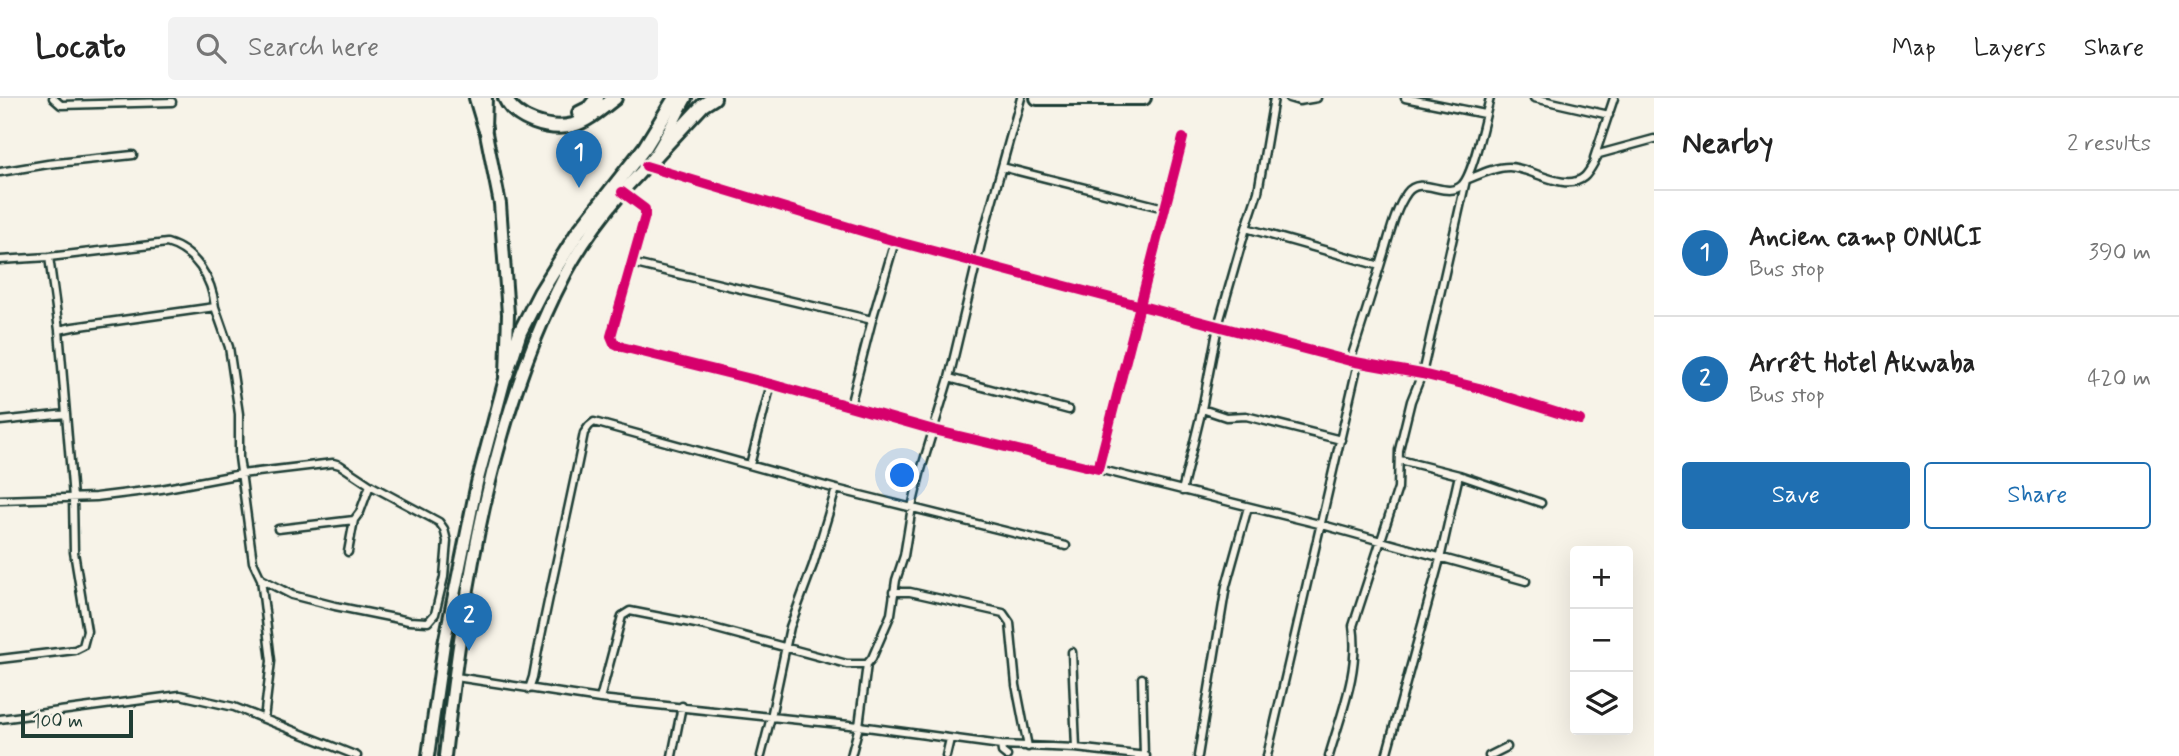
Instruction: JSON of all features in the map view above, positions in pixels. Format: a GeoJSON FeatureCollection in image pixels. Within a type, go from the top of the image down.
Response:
{"type":"FeatureCollection","features":[{"type":"Feature","properties":{"kind":"highway"},"geometry":{"type":"LineString","coordinates":[[476,98],[485,128]]}},
{"type":"Feature","properties":{"kind":"highway"},"geometry":{"type":"LineString","coordinates":[[505,98],[525,118],[548,126],[571,125],[593,115],[615,98]]}},
{"type":"Feature","properties":{"kind":"highway"},"geometry":{"type":"LineString","coordinates":[[514,98],[529,113],[549,119],[569,118],[589,108],[597,98]]}},
{"type":"Feature","properties":{"kind":"highway"},"geometry":{"type":"LineString","coordinates":[[506,375],[520,332],[540,293],[578,232],[645,147],[675,98]]}},
{"type":"Feature","properties":{"kind":"highway"},"geometry":{"type":"LineString","coordinates":[[648,163],[703,105],[714,98]]}},
{"type":"Feature","properties":{"kind":"highway"},"geometry":{"type":"LineString","coordinates":[[1037,98],[1144,98]]}},
{"type":"Feature","properties":{"kind":"main road"},"geometry":{"type":"LineString","coordinates":[[428,756],[444,644],[477,484],[506,375],[508,314],[500,204],[485,128],[486,98]]}},
{"type":"Feature","properties":{"kind":"main road"},"geometry":{"type":"LineString","coordinates":[[445,756],[467,599],[481,525],[518,385],[538,329],[586,238],[648,163],[686,98]]}},
{"type":"Feature","properties":{"kind":"street"},"geometry":{"type":"LineString","coordinates":[[53,98],[61,105],[172,102]]}},
{"type":"Feature","properties":{"kind":"street"},"geometry":{"type":"LineString","coordinates":[[851,756],[859,726],[867,664],[891,614],[893,592],[904,556],[921,470],[949,378],[976,263],[1021,98]]}},
{"type":"Feature","properties":{"kind":"street"},"geometry":{"type":"LineString","coordinates":[[1182,491],[1202,410],[1218,326],[1258,192],[1274,98]]}},
{"type":"Feature","properties":{"kind":"street"},"geometry":{"type":"LineString","coordinates":[[1289,98],[1298,101],[1317,98]]}},
{"type":"Feature","properties":{"kind":"street"},"geometry":{"type":"LineString","coordinates":[[1405,98],[1485,114]]}},
{"type":"Feature","properties":{"kind":"street"},"geometry":{"type":"LineString","coordinates":[[1534,98],[1609,115]]}},
{"type":"Feature","properties":{"kind":"street"},"geometry":{"type":"LineString","coordinates":[[1591,166],[1614,98]]}},
{"type":"Feature","properties":{"kind":"street"},"geometry":{"type":"LineString","coordinates":[[1329,756],[1354,669],[1356,646],[1353,626],[1398,488],[1399,450],[1411,401],[1422,374],[1466,180],[1491,99]]}},
{"type":"Feature","properties":{"kind":"street"},"geometry":{"type":"LineString","coordinates":[[1098,469],[1183,138]]}},
{"type":"Feature","properties":{"kind":"street"},"geometry":{"type":"LineString","coordinates":[[1267,756],[1340,440],[1354,362],[1380,266],[1395,220],[1407,194],[1413,187],[1420,185],[1454,190],[1466,180],[1506,167],[1559,181],[1574,182],[1586,176],[1599,154],[1654,139]]}},
{"type":"Feature","properties":{"kind":"street"},"geometry":{"type":"LineString","coordinates":[[0,172],[133,155]]}},
{"type":"Feature","properties":{"kind":"street"},"geometry":{"type":"LineString","coordinates":[[648,163],[895,241],[1354,362],[1479,388],[1580,420]]}},
{"type":"Feature","properties":{"kind":"street"},"geometry":{"type":"LineString","coordinates":[[1002,167],[1164,208]]}},
{"type":"Feature","properties":{"kind":"street"},"geometry":{"type":"LineString","coordinates":[[622,192],[645,209],[611,336],[614,343],[622,347],[771,384],[934,430],[1319,524],[1526,581]]}},
{"type":"Feature","properties":{"kind":"street"},"geometry":{"type":"LineString","coordinates":[[1246,228],[1380,266]]}},
{"type":"Feature","properties":{"kind":"street"},"geometry":{"type":"LineString","coordinates":[[850,406],[895,241]]}},
{"type":"Feature","properties":{"kind":"street"},"geometry":{"type":"LineString","coordinates":[[0,260],[167,243],[181,247],[203,269],[214,293],[215,307],[229,347],[239,414],[241,474],[253,562],[261,579],[271,661],[264,719]]}},
{"type":"Feature","properties":{"kind":"street"},"geometry":{"type":"LineString","coordinates":[[0,659],[75,650],[83,646],[87,631],[74,552],[73,499],[59,330],[49,257]]}},
{"type":"Feature","properties":{"kind":"street"},"geometry":{"type":"LineString","coordinates":[[631,263],[872,320]]}},
{"type":"Feature","properties":{"kind":"street"},"geometry":{"type":"LineString","coordinates":[[59,330],[215,307]]}},
{"type":"Feature","properties":{"kind":"street"},"geometry":{"type":"LineString","coordinates":[[949,378],[1069,410]]}},
{"type":"Feature","properties":{"kind":"street"},"geometry":{"type":"LineString","coordinates":[[750,465],[771,384]]}},
{"type":"Feature","properties":{"kind":"street"},"geometry":{"type":"LineString","coordinates":[[1202,410],[1226,417],[1246,416],[1340,440]]}},
{"type":"Feature","properties":{"kind":"street"},"geometry":{"type":"LineString","coordinates":[[0,421],[66,414]]}},
{"type":"Feature","properties":{"kind":"street"},"geometry":{"type":"LineString","coordinates":[[529,689],[584,433],[594,422],[836,489],[1066,547]]}},
{"type":"Feature","properties":{"kind":"street"},"geometry":{"type":"LineString","coordinates":[[1400,460],[1459,475],[1541,503]]}},
{"type":"Feature","properties":{"kind":"street"},"geometry":{"type":"LineString","coordinates":[[0,500],[73,499],[161,489],[241,474],[332,463],[340,465],[370,485],[439,522],[447,541],[444,577],[435,614],[428,622],[347,610],[292,595],[261,579]]}},
{"type":"Feature","properties":{"kind":"street"},"geometry":{"type":"LineString","coordinates":[[1386,756],[1440,559],[1459,475]]}},
{"type":"Feature","properties":{"kind":"street"},"geometry":{"type":"LineString","coordinates":[[348,552],[354,520],[360,512],[370,485]]}},
{"type":"Feature","properties":{"kind":"street"},"geometry":{"type":"LineString","coordinates":[[761,756],[790,627],[813,565],[836,489]]}},
{"type":"Feature","properties":{"kind":"street"},"geometry":{"type":"LineString","coordinates":[[1198,756],[1226,586],[1248,507]]}},
{"type":"Feature","properties":{"kind":"street"},"geometry":{"type":"LineString","coordinates":[[278,529],[354,520]]}},
{"type":"Feature","properties":{"kind":"street"},"geometry":{"type":"LineString","coordinates":[[893,592],[911,592],[1003,614],[1010,623],[1016,685],[1028,747]]}},
{"type":"Feature","properties":{"kind":"street"},"geometry":{"type":"LineString","coordinates":[[600,699],[622,616],[630,611],[706,626],[847,664],[867,664]]}},
{"type":"Feature","properties":{"kind":"street"},"geometry":{"type":"LineString","coordinates":[[1072,652],[1076,748]]}},
{"type":"Feature","properties":{"kind":"street"},"geometry":{"type":"LineString","coordinates":[[456,677],[600,699],[859,726],[1001,745],[1076,748],[1145,756],[1142,678]]}},
{"type":"Feature","properties":{"kind":"street"},"geometry":{"type":"LineString","coordinates":[[0,719],[180,695],[234,707],[357,756]]}},
{"type":"Feature","properties":{"kind":"street"},"geometry":{"type":"LineString","coordinates":[[672,756],[682,706]]}},
{"type":"Feature","properties":{"kind":"street"},"geometry":{"type":"LineString","coordinates":[[946,756],[950,739]]}},
{"type":"Feature","properties":{"kind":"street"},"geometry":{"type":"LineString","coordinates":[[1001,745],[1002,752],[1007,756]]}},
{"type":"Feature","properties":{"kind":"street"},"geometry":{"type":"LineString","coordinates":[[1489,756],[1507,747]]}},
{"type":"Feature","properties":{"kind":"cycle path"},"geometry":{"type":"LineString","coordinates":[[622,192],[645,209],[645,216],[611,336],[614,343],[934,430],[1098,469],[1183,138]]}},
{"type":"Feature","properties":{"kind":"cycle path"},"geometry":{"type":"LineString","coordinates":[[646,166],[895,241],[1350,361],[1479,388],[1580,420]]}},
{"type":"Feature","properties":{"kind":"place","name":"Ancien camp ONUCI"},"geometry":{"type":"Point","coordinates":[579,188]}},
{"type":"Feature","properties":{"kind":"place","name":"Arrêt Hotel Akwaba"},"geometry":{"type":"Point","coordinates":[469,651]}}]}
